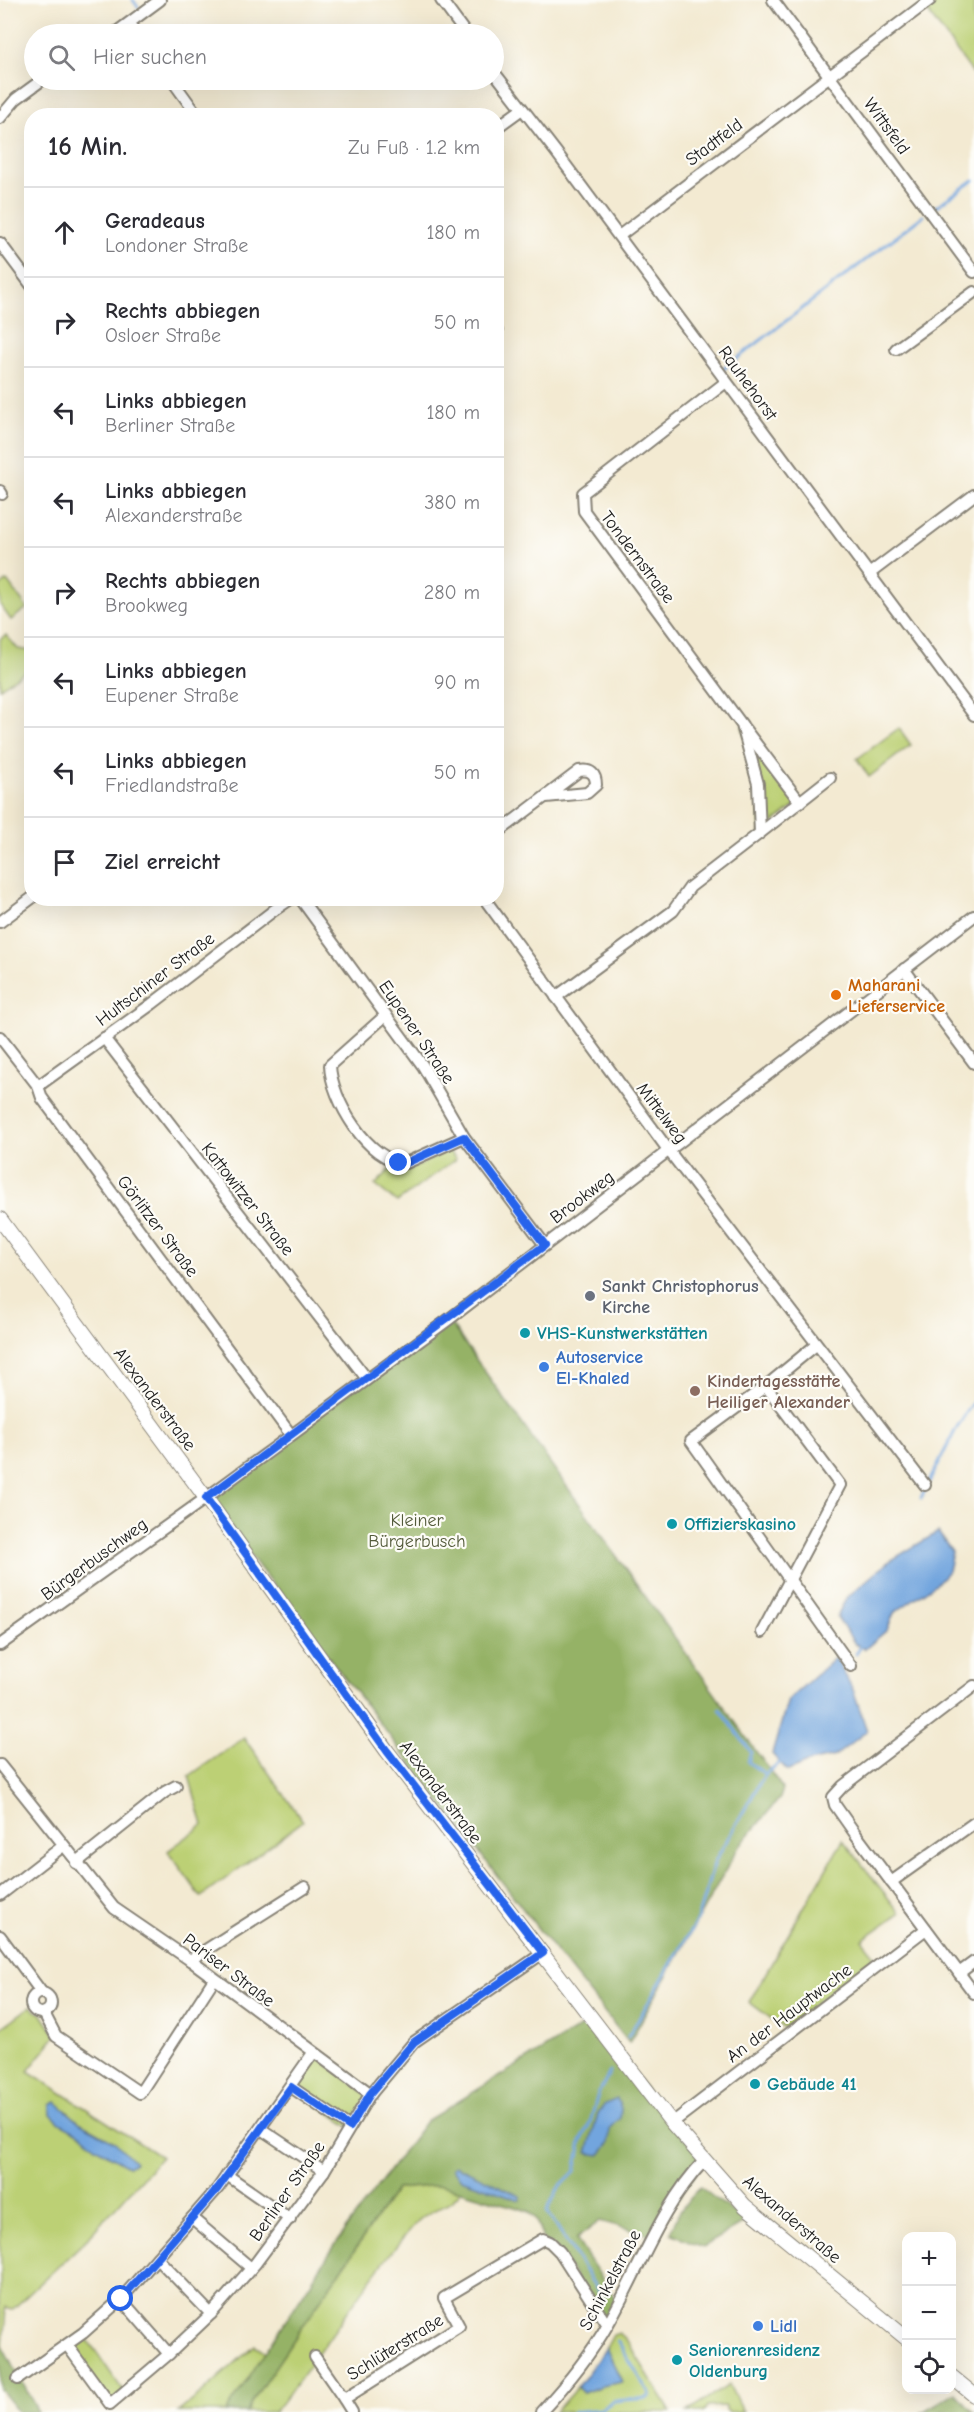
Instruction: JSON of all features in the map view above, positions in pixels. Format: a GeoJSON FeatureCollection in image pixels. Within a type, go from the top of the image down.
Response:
{"type":"FeatureCollection","features":[{"type":"Feature","properties":{"kind":"main road","name":"Alexanderstraße"},"geometry":{"type":"LineString","coordinates":[[0,1219],[206,1498],[387,1751],[672,2122],[745,2206],[902,2335]]}},
{"type":"Feature","properties":{"kind":"main road"},"geometry":{"type":"LineString","coordinates":[[956,2381],[974,2395]]}},
{"type":"Feature","properties":{"kind":"street"},"geometry":{"type":"LineString","coordinates":[[130,24],[160,0]]}},
{"type":"Feature","properties":{"kind":"street"},"geometry":{"type":"LineString","coordinates":[[441,0],[459,24]]}},
{"type":"Feature","properties":{"kind":"street","name":"Wittsfeld"},"geometry":{"type":"LineString","coordinates":[[773,0],[974,272]]}},
{"type":"Feature","properties":{"kind":"street","name":"Stadtfeld"},"geometry":{"type":"LineString","coordinates":[[619,236],[930,0]]}},
{"type":"Feature","properties":{"kind":"street","name":"Rauhehorst"},"geometry":{"type":"LineString","coordinates":[[504,86],[619,236],[974,715]]}},
{"type":"Feature","properties":{"kind":"street"},"geometry":{"type":"LineString","coordinates":[[0,118],[16,99],[28,90]]}},
{"type":"Feature","properties":{"kind":"street"},"geometry":{"type":"LineString","coordinates":[[179,90],[192,108]]}},
{"type":"Feature","properties":{"kind":"street"},"geometry":{"type":"LineString","coordinates":[[504,122],[522,110]]}},
{"type":"Feature","properties":{"kind":"street"},"geometry":{"type":"LineString","coordinates":[[0,243],[24,275]]}},
{"type":"Feature","properties":{"kind":"street"},"geometry":{"type":"LineString","coordinates":[[896,348],[974,292]]}},
{"type":"Feature","properties":{"kind":"street","name":"Tondernstraße"},"geometry":{"type":"LineString","coordinates":[[726,382],[583,493],[582,502],[584,511],[800,802]]}},
{"type":"Feature","properties":{"kind":"street"},"geometry":{"type":"LineString","coordinates":[[869,574],[974,495]]}},
{"type":"Feature","properties":{"kind":"street","name":"Tondernstraße"},"geometry":{"type":"LineString","coordinates":[[742,724],[758,784],[760,833]]}},
{"type":"Feature","properties":{"kind":"street"},"geometry":{"type":"LineString","coordinates":[[556,997],[673,911],[690,887],[830,778]]}},
{"type":"Feature","properties":{"kind":"street"},"geometry":{"type":"LineString","coordinates":[[504,828],[546,797]]}},
{"type":"Feature","properties":{"kind":"street"},"geometry":{"type":"LineString","coordinates":[[0,922],[24,904]]}},
{"type":"Feature","properties":{"kind":"street","name":"Hultschiner Straße"},"geometry":{"type":"LineString","coordinates":[[38,1086],[279,906]]}},
{"type":"Feature","properties":{"kind":"street","name":"Eupener Straße"},"geometry":{"type":"LineString","coordinates":[[306,906],[423,1066],[464,1137],[545,1245]]}},
{"type":"Feature","properties":{"kind":"street","name":"Mittelweg"},"geometry":{"type":"LineString","coordinates":[[490,906],[669,1151],[925,1485]]}},
{"type":"Feature","properties":{"kind":"street","name":"Brookweg"},"geometry":{"type":"LineString","coordinates":[[206,1498],[545,1245],[974,916]]}},
{"type":"Feature","properties":{"kind":"street"},"geometry":{"type":"LineString","coordinates":[[904,969],[974,1063]]}},
{"type":"Feature","properties":{"kind":"street"},"geometry":{"type":"LineString","coordinates":[[386,1015],[330,1065],[332,1085],[359,1132],[378,1154],[399,1163],[406,1163],[464,1137]]}},
{"type":"Feature","properties":{"kind":"street","name":"Görlitzer Straße"},"geometry":{"type":"LineString","coordinates":[[0,1037],[38,1086],[42,1098],[291,1435]]}},
{"type":"Feature","properties":{"kind":"street","name":"Kattowitzer Straße"},"geometry":{"type":"LineString","coordinates":[[104,1038],[367,1379]]}},
{"type":"Feature","properties":{"kind":"street"},"geometry":{"type":"LineString","coordinates":[[816,1345],[766,1386],[692,1441],[851,1666]]}},
{"type":"Feature","properties":{"kind":"street"},"geometry":{"type":"LineString","coordinates":[[762,1632],[840,1485],[766,1386]]}},
{"type":"Feature","properties":{"kind":"street","name":"Bürgerbuschweg"},"geometry":{"type":"LineString","coordinates":[[0,1645],[206,1498]]}},
{"type":"Feature","properties":{"kind":"street"},"geometry":{"type":"LineString","coordinates":[[974,1686],[843,1786],[833,1797],[835,1805],[974,1993]]}},
{"type":"Feature","properties":{"kind":"street","name":"Pariser Straße"},"geometry":{"type":"LineString","coordinates":[[0,1765],[114,1908],[190,1960],[370,2094]]}},
{"type":"Feature","properties":{"kind":"street"},"geometry":{"type":"LineString","coordinates":[[76,1863],[165,1792],[177,1786]]}},
{"type":"Feature","properties":{"kind":"street"},"geometry":{"type":"LineString","coordinates":[[891,1882],[974,1823]]}},
{"type":"Feature","properties":{"kind":"street"},"geometry":{"type":"LineString","coordinates":[[0,1895],[63,1846]]}},
{"type":"Feature","properties":{"kind":"street"},"geometry":{"type":"LineString","coordinates":[[190,1960],[305,1887]]}},
{"type":"Feature","properties":{"kind":"street","name":"An der Hauptwache"},"geometry":{"type":"LineString","coordinates":[[672,2122],[926,1929]]}},
{"type":"Feature","properties":{"kind":"street"},"geometry":{"type":"LineString","coordinates":[[0,1936],[42,1993],[48,1996],[51,2002],[50,2009],[44,2013],[56,2036],[140,2093],[214,1979]]}},
{"type":"Feature","properties":{"kind":"street","name":"Berliner Straße"},"geometry":{"type":"LineString","coordinates":[[67,2345],[110,2404],[211,2314],[251,2268],[324,2171],[370,2094],[414,2042],[543,1953]]}},
{"type":"Feature","properties":{"kind":"street"},"geometry":{"type":"LineString","coordinates":[[959,1973],[974,1962]]}},
{"type":"Feature","properties":{"kind":"street"},"geometry":{"type":"LineString","coordinates":[[18,2379],[67,2345],[121,2299],[227,2175],[291,2087],[312,2053]]}},
{"type":"Feature","properties":{"kind":"street"},"geometry":{"type":"LineString","coordinates":[[291,2087],[350,2127]]}},
{"type":"Feature","properties":{"kind":"street"},"geometry":{"type":"LineString","coordinates":[[261,2129],[324,2171]]}},
{"type":"Feature","properties":{"kind":"street","name":"Schinkelstraße"},"geometry":{"type":"LineString","coordinates":[[541,2412],[572,2376],[607,2325],[653,2235],[693,2173],[704,2161]]}},
{"type":"Feature","properties":{"kind":"street"},"geometry":{"type":"LineString","coordinates":[[227,2175],[290,2219]]}},
{"type":"Feature","properties":{"kind":"street"},"geometry":{"type":"LineString","coordinates":[[192,2218],[251,2268]]}},
{"type":"Feature","properties":{"kind":"street","name":"Schlüterstraße"},"geometry":{"type":"LineString","coordinates":[[344,2399],[459,2326],[444,2298],[543,2239],[550,2242],[560,2252],[607,2325]]}},
{"type":"Feature","properties":{"kind":"street"},"geometry":{"type":"LineString","coordinates":[[156,2258],[211,2314]]}},
{"type":"Feature","properties":{"kind":"street"},"geometry":{"type":"LineString","coordinates":[[121,2299],[168,2354]]}},
{"type":"Feature","properties":{"kind":"street","name":"Schlüterstraße"},"geometry":{"type":"LineString","coordinates":[[315,2357],[352,2412]]}},
{"type":"Feature","properties":{"kind":"green space"},"geometry":{"type":"Polygon","coordinates":[[[919,0],[974,0],[974,75],[919,0]]]}},
{"type":"Feature","properties":{"kind":"green space"},"geometry":{"type":"Polygon","coordinates":[[[7,581],[24,604],[24,610],[11,620],[0,605],[0,586],[7,581]]]}},
{"type":"Feature","properties":{"kind":"green space"},"geometry":{"type":"Polygon","coordinates":[[[6,635],[18,649],[24,650],[24,672],[0,688],[0,639],[6,635]]]}},
{"type":"Feature","properties":{"kind":"green space"},"geometry":{"type":"Polygon","coordinates":[[[742,725],[800,802],[760,833],[759,807],[742,725]]]}},
{"type":"Feature","properties":{"kind":"green space"},"geometry":{"type":"Polygon","coordinates":[[[899,728],[911,745],[869,777],[857,759],[899,728]]]}},
{"type":"Feature","properties":{"kind":"green space"},"geometry":{"type":"Polygon","coordinates":[[[448,1150],[456,1159],[397,1202],[375,1185],[392,1168],[418,1166],[448,1150]]]}},
{"type":"Feature","properties":{"kind":"green space","name":"Kleiner Bürgerbusch"},"geometry":{"type":"Polygon","coordinates":[[[448,1320],[783,1789],[780,1798],[738,1848],[629,2043],[206,1498],[448,1320]]]}},
{"type":"Feature","properties":{"kind":"green space"},"geometry":{"type":"Polygon","coordinates":[[[244,1738],[303,1821],[201,1897],[168,1851],[203,1825],[189,1776],[244,1738]]]}},
{"type":"Feature","properties":{"kind":"green space"},"geometry":{"type":"Polygon","coordinates":[[[843,1840],[900,1913],[862,1940],[875,1956],[784,2028],[749,2002],[843,1840]]]}},
{"type":"Feature","properties":{"kind":"green space"},"geometry":{"type":"Polygon","coordinates":[[[31,2006],[35,2011],[41,2013],[56,2036],[28,2071],[161,2157],[84,2242],[12,2310],[6,2308],[3,2346],[0,2345],[0,2029],[31,2006]],[[66,2110],[51,2114],[60,2123],[83,2135],[97,2148],[128,2166],[115,2142],[79,2122],[66,2110]]]}},
{"type":"Feature","properties":{"kind":"green space"},"geometry":{"type":"Polygon","coordinates":[[[590,2021],[704,2161],[653,2236],[600,2221],[576,2239],[619,2304],[607,2325],[558,2251],[543,2239],[535,2218],[528,2211],[441,2185],[396,2189],[252,2401],[247,2412],[226,2412],[345,2230],[426,2121],[590,2021]]]}},
{"type":"Feature","properties":{"kind":"green space"},"geometry":{"type":"Polygon","coordinates":[[[313,2053],[369,2096],[350,2127],[291,2087],[313,2053]]]}},
{"type":"Feature","properties":{"kind":"green space"},"geometry":{"type":"Polygon","coordinates":[[[441,2185],[461,2190],[452,2200],[417,2222],[362,2292],[274,2412],[247,2412],[252,2401],[396,2189],[441,2185]]]}},
{"type":"Feature","properties":{"kind":"green space"},"geometry":{"type":"Polygon","coordinates":[[[700,2187],[746,2222],[703,2247],[671,2233],[682,2208],[700,2187]]]}},
{"type":"Feature","properties":{"kind":"green space"},"geometry":{"type":"Polygon","coordinates":[[[83,2333],[124,2392],[110,2404],[67,2345],[83,2333]]]}},
{"type":"Feature","properties":{"kind":"green space"},"geometry":{"type":"Polygon","coordinates":[[[619,2333],[626,2339],[671,2412],[555,2412],[577,2387],[583,2393],[601,2386],[622,2382],[606,2348],[613,2335],[619,2333]]]}},
{"type":"Feature","properties":{"kind":"green space"},"geometry":{"type":"Polygon","coordinates":[[[0,2345],[3,2346],[38,2412],[18,2412],[0,2390],[0,2345]]]}},
{"type":"Feature","properties":{"kind":"green space"},"geometry":{"type":"Polygon","coordinates":[[[255,2345],[266,2352],[226,2412],[178,2412],[203,2392],[255,2345]]]}},
{"type":"Feature","properties":{"kind":"green space"},"geometry":{"type":"Polygon","coordinates":[[[729,2385],[743,2412],[728,2412],[724,2406],[707,2407],[704,2412],[687,2412],[729,2385]]]}},
{"type":"Feature","properties":{"kind":"green space"},"geometry":{"type":"Polygon","coordinates":[[[956,2392],[974,2412],[922,2412],[956,2392]]]}},
{"type":"Feature","properties":{"kind":"water"},"geometry":{"type":"Polygon","coordinates":[[[938,1532],[952,1552],[948,1571],[937,1583],[894,1613],[887,1630],[865,1649],[855,1644],[837,1617],[846,1598],[888,1562],[938,1532]]]}},
{"type":"Feature","properties":{"kind":"water"},"geometry":{"type":"Polygon","coordinates":[[[836,1657],[854,1692],[867,1731],[835,1756],[809,1762],[788,1771],[772,1754],[788,1700],[836,1657]]]}},
{"type":"Feature","properties":{"kind":"water"},"geometry":{"type":"Polygon","coordinates":[[[617,2099],[621,2108],[620,2118],[610,2129],[609,2143],[600,2155],[587,2153],[598,2113],[605,2104],[617,2099]]]}},
{"type":"Feature","properties":{"kind":"water"},"geometry":{"type":"Polygon","coordinates":[[[56,2102],[79,2122],[115,2142],[135,2162],[128,2166],[97,2148],[83,2135],[60,2123],[51,2114],[50,2105],[56,2102]]]}},
{"type":"Feature","properties":{"kind":"water"},"geometry":{"type":"Polygon","coordinates":[[[455,2165],[520,2196],[520,2200],[461,2179],[452,2168],[455,2165]]]}},
{"type":"Feature","properties":{"kind":"water"},"geometry":{"type":"Polygon","coordinates":[[[606,2348],[622,2382],[601,2386],[583,2393],[577,2387],[606,2348]]]}},
{"type":"Feature","properties":{"kind":"waterway"},"geometry":{"type":"LineString","coordinates":[[133,0],[138,7]]}},
{"type":"Feature","properties":{"kind":"waterway"},"geometry":{"type":"LineString","coordinates":[[934,208],[974,180]]}},
{"type":"Feature","properties":{"kind":"waterway"},"geometry":{"type":"LineString","coordinates":[[722,370],[923,216]]}},
{"type":"Feature","properties":{"kind":"waterway"},"geometry":{"type":"LineString","coordinates":[[921,1498],[957,1427],[974,1401]]}},
{"type":"Feature","properties":{"kind":"waterway"},"geometry":{"type":"LineString","coordinates":[[856,1654],[862,1645]]}},
{"type":"Feature","properties":{"kind":"waterway"},"geometry":{"type":"LineString","coordinates":[[720,1709],[751,1752],[748,1762],[765,1774]]}},
{"type":"Feature","properties":{"kind":"waterway"},"geometry":{"type":"LineString","coordinates":[[628,2037],[697,1920],[715,1861],[765,1774],[782,1761]]}},
{"type":"Feature","properties":{"kind":"waterway"},"geometry":{"type":"LineString","coordinates":[[603,2299],[547,2211],[559,2187],[575,2171],[581,2142],[590,2123],[598,2094],[610,2072]]}},
{"type":"Feature","properties":{"kind":"waterway"},"geometry":{"type":"LineString","coordinates":[[572,2412],[601,2409],[614,2401],[648,2398],[650,2394],[617,2341]]}},
{"type":"Feature","properties":{"kind":"place","name":"Maharani Lieferservice"},"geometry":{"type":"Point","coordinates":[836,995]}},
{"type":"Feature","properties":{"kind":"place","name":"Sankt Christophorus Kirche"},"geometry":{"type":"Point","coordinates":[590,1296]}},
{"type":"Feature","properties":{"kind":"place","name":"VHS-Kunstwerkstätten"},"geometry":{"type":"Point","coordinates":[525,1333]}},
{"type":"Feature","properties":{"kind":"place","name":"Autoservice El-Khaled"},"geometry":{"type":"Point","coordinates":[544,1367]}},
{"type":"Feature","properties":{"kind":"place","name":"Kindertagesstätte Heiliger Alexander"},"geometry":{"type":"Point","coordinates":[695,1391]}},
{"type":"Feature","properties":{"kind":"place","name":"Offizierskasino"},"geometry":{"type":"Point","coordinates":[672,1524]}},
{"type":"Feature","properties":{"kind":"place","name":"Gebäude 41"},"geometry":{"type":"Point","coordinates":[755,2084]}},
{"type":"Feature","properties":{"kind":"place","name":"Lidl"},"geometry":{"type":"Point","coordinates":[758,2326]}},
{"type":"Feature","properties":{"kind":"place","name":"Seniorenresidenz Oldenburg"},"geometry":{"type":"Point","coordinates":[677,2360]}},
{"type":"Feature","properties":{"kind":"route"},"geometry":{"type":"LineString","coordinates":[[121,2299],[218,2188],[291,2087],[350,2127],[370,2094],[414,2042],[505,1977],[543,1953],[387,1751],[206,1498],[448,1320],[545,1245],[464,1137],[406,1163],[399,1163]]}}]}
